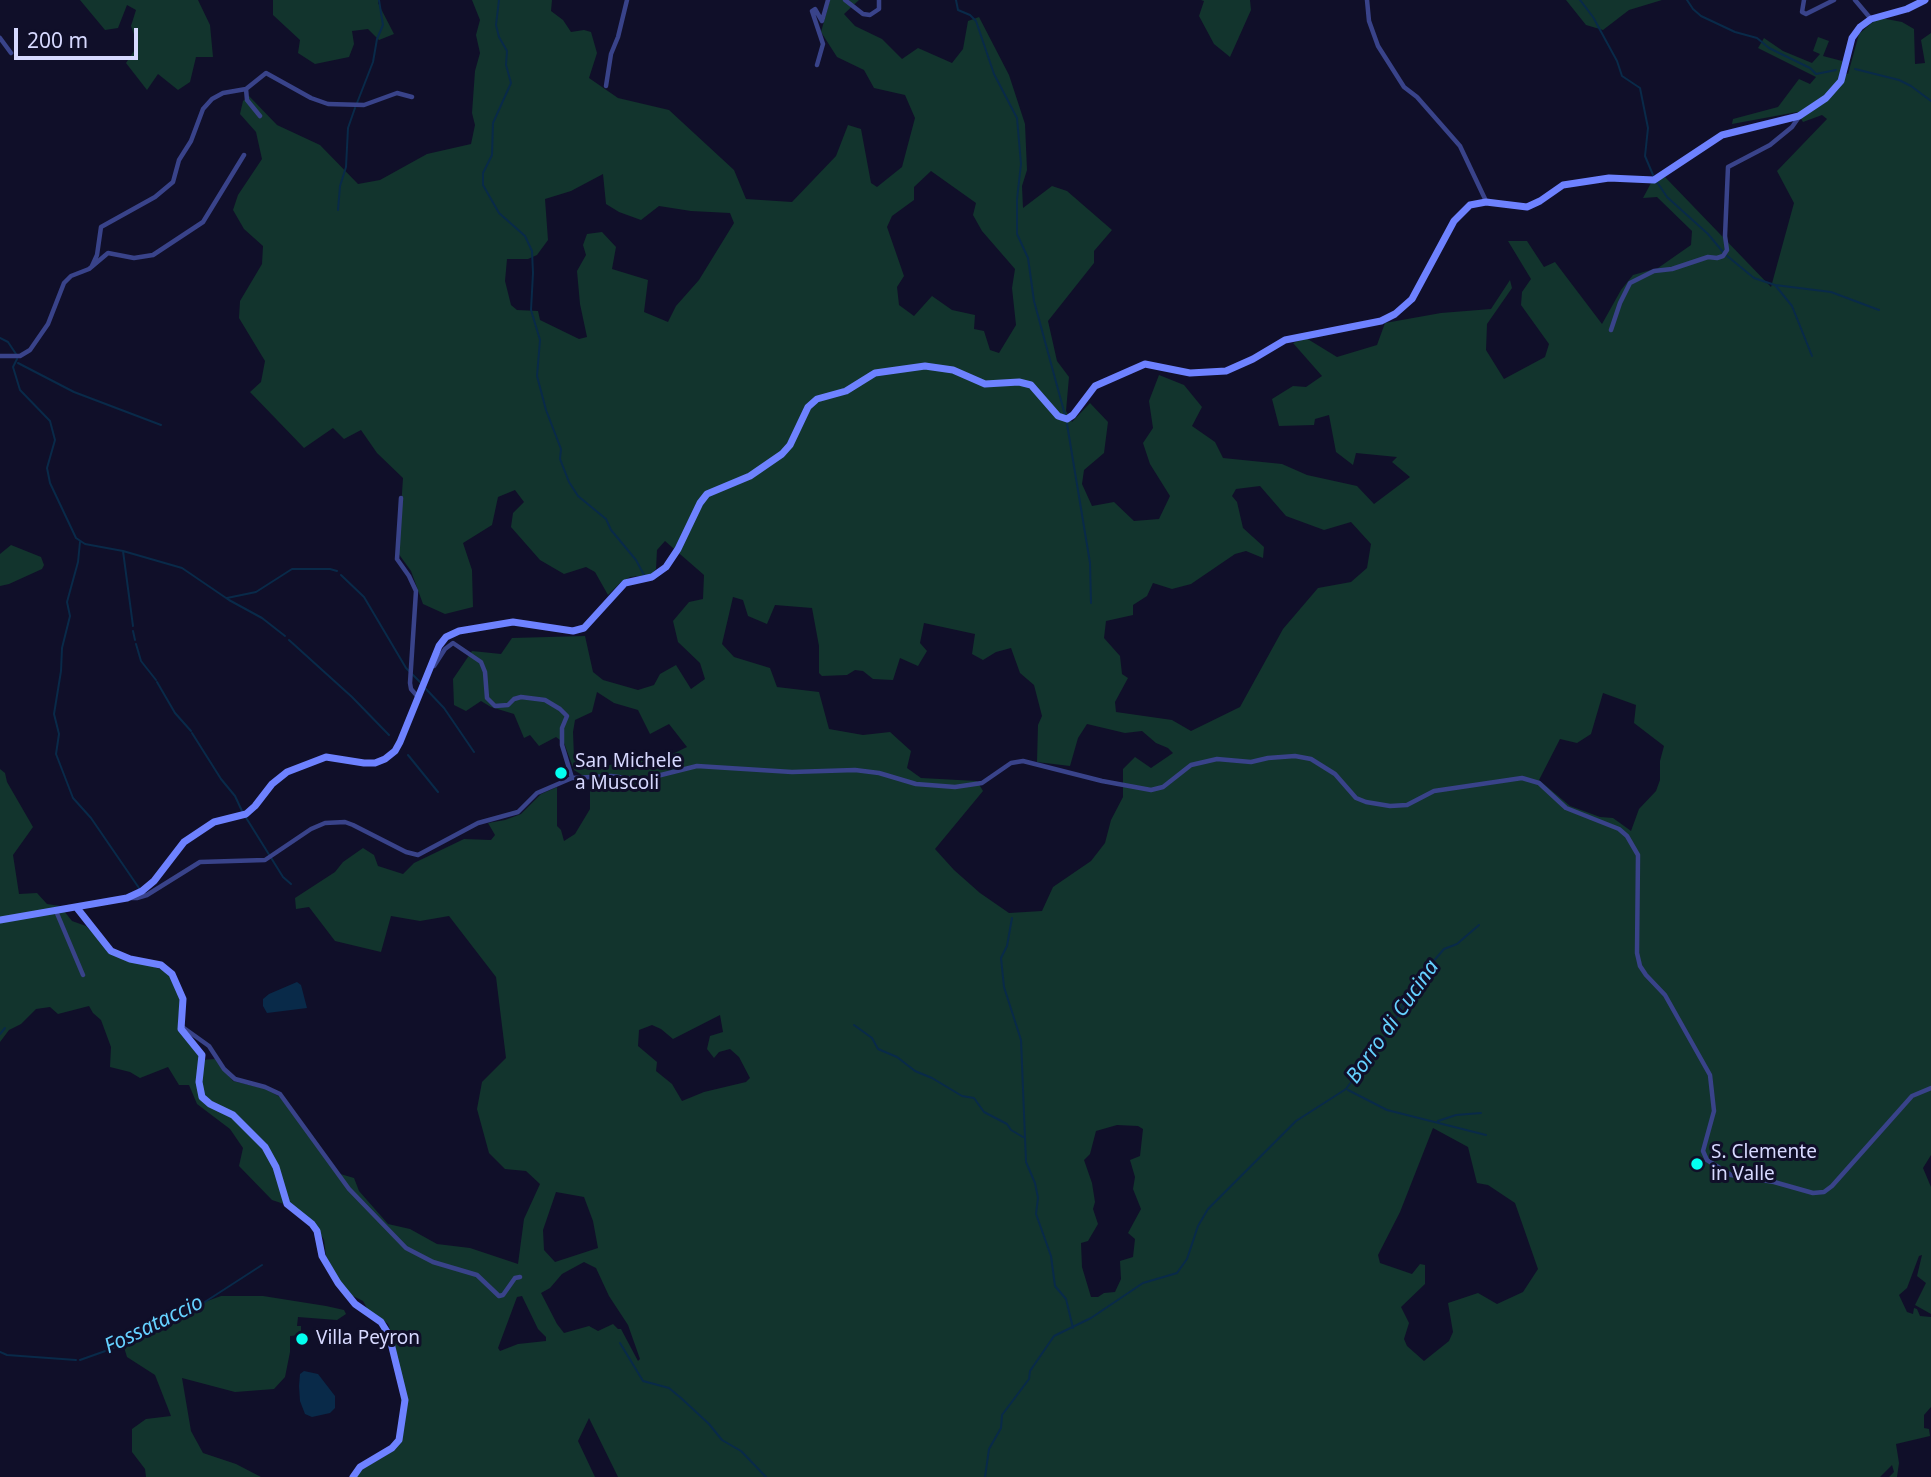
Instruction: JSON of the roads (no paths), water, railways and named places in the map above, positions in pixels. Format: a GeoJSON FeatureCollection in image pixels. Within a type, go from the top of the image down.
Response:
{"type":"FeatureCollection","features":[{"type":"Feature","properties":{"kind":"main road"},"geometry":{"type":"LineString","coordinates":[[0,920],[127,898],[154,881],[182,844],[215,821],[245,814],[282,775],[316,759],[331,757],[370,763],[385,759],[397,748],[441,643],[453,632],[513,622],[568,631],[584,628],[625,583],[652,577],[666,567],[707,494],[750,476],[782,454],[813,401],[846,391],[874,373],[925,366],[953,370],[991,385],[1024,383],[1035,388],[1058,416],[1067,419],[1095,386],[1144,365],[1190,373],[1226,370],[1254,359],[1285,340],[1388,318],[1412,299],[1461,211],[1474,203],[1527,207],[1563,185],[1609,178],[1654,180],[1729,132],[1800,116],[1811,110],[1838,86],[1852,38],[1860,27],[1871,19],[1907,9],[1925,0]]}},
{"type":"Feature","properties":{"kind":"main road"},"geometry":{"type":"LineString","coordinates":[[77,908],[111,951],[130,959],[161,965],[172,974],[181,989],[183,999],[180,1025],[202,1055],[202,1097],[233,1115],[265,1147],[276,1167],[287,1204],[317,1231],[324,1260],[338,1283],[355,1304],[381,1322],[389,1335],[405,1400],[399,1440],[393,1448],[360,1467],[353,1477]]}},
{"type":"Feature","properties":{"kind":"street"},"geometry":{"type":"LineString","coordinates":[[606,86],[611,54],[627,0]]}},
{"type":"Feature","properties":{"kind":"street"},"geometry":{"type":"LineString","coordinates":[[817,65],[823,40],[813,20],[812,11],[815,9],[822,21],[828,0]]}},
{"type":"Feature","properties":{"kind":"street"},"geometry":{"type":"LineString","coordinates":[[845,0],[863,14],[870,15],[879,9],[879,0]]}},
{"type":"Feature","properties":{"kind":"street"},"geometry":{"type":"LineString","coordinates":[[1367,0],[1369,21],[1378,46],[1404,87],[1418,97],[1460,146],[1486,202]]}},
{"type":"Feature","properties":{"kind":"street"},"geometry":{"type":"LineString","coordinates":[[1804,0],[1802,12],[1806,14],[1834,0]]}},
{"type":"Feature","properties":{"kind":"street"},"geometry":{"type":"LineString","coordinates":[[1855,0],[1871,19]]}},
{"type":"Feature","properties":{"kind":"street"},"geometry":{"type":"LineString","coordinates":[[1,40],[11,53]]}},
{"type":"Feature","properties":{"kind":"street"},"geometry":{"type":"LineString","coordinates":[[92,266],[97,255],[101,227],[148,201],[173,182],[179,160],[191,141],[204,109],[212,99],[231,90],[246,89],[267,73],[311,98],[328,104],[374,103],[387,95],[397,93],[412,97]]}},
{"type":"Feature","properties":{"kind":"street"},"geometry":{"type":"LineString","coordinates":[[246,89],[247,100],[260,116]]}},
{"type":"Feature","properties":{"kind":"street"},"geometry":{"type":"LineString","coordinates":[[1611,330],[1630,283],[1654,271],[1672,269],[1708,257],[1723,256],[1727,250],[1725,236],[1728,167],[1770,145],[1792,127],[1800,116]]}},
{"type":"Feature","properties":{"kind":"street"},"geometry":{"type":"LineString","coordinates":[[0,356],[12,358],[30,350],[42,336],[64,283],[71,276],[92,266],[108,253],[134,258],[153,255],[204,222],[244,155]]}},
{"type":"Feature","properties":{"kind":"street"},"geometry":{"type":"LineString","coordinates":[[401,498],[397,562],[412,581],[417,599],[411,690],[418,697]]}},
{"type":"Feature","properties":{"kind":"street"},"geometry":{"type":"LineString","coordinates":[[424,682],[445,649],[453,643],[481,662],[485,672],[487,698],[495,706],[508,705],[521,697],[545,700],[553,704],[567,716],[562,728],[562,745],[572,778]]}},
{"type":"Feature","properties":{"kind":"street"},"geometry":{"type":"LineString","coordinates":[[127,898],[142,897],[200,862],[257,861],[271,856],[310,829],[332,822],[353,825],[406,852],[418,855],[478,823],[518,812],[537,793],[572,778],[611,776],[641,779],[697,766],[792,772],[855,770],[916,784],[964,787],[982,783],[1011,763],[1023,761],[1151,790],[1163,787],[1191,765],[1217,759],[1251,762],[1295,756],[1311,759],[1335,774],[1356,798],[1372,804],[1390,806],[1407,805],[1434,791],[1522,778],[1539,783],[1566,808],[1611,824],[1632,842],[1639,863],[1637,953],[1640,966],[1665,995],[1706,1068],[1713,1087],[1714,1111],[1703,1151],[1707,1160],[1731,1175],[1774,1182],[1813,1193],[1824,1192],[1912,1097],[1931,1088]]}},
{"type":"Feature","properties":{"kind":"street"},"geometry":{"type":"LineString","coordinates":[[56,911],[83,975]]}},
{"type":"Feature","properties":{"kind":"street"},"geometry":{"type":"LineString","coordinates":[[180,1025],[209,1046],[224,1069],[235,1079],[280,1094],[349,1189],[406,1248],[433,1262],[477,1275],[496,1295],[503,1295],[512,1282],[520,1277]]}},
{"type":"Feature","properties":{"kind":"water"},"geometry":{"type":"Polygon","coordinates":[[[297,982],[301,985],[307,1008],[267,1013],[263,999],[297,982]]]}},
{"type":"Feature","properties":{"kind":"water"},"geometry":{"type":"Polygon","coordinates":[[[304,1371],[318,1374],[335,1396],[335,1408],[330,1413],[312,1417],[305,1414],[300,1401],[299,1386],[300,1374],[304,1371]]]}},
{"type":"Feature","properties":{"kind":"waterway"},"geometry":{"type":"LineString","coordinates":[[357,103],[373,62],[377,39],[383,25],[379,0]]}},
{"type":"Feature","properties":{"kind":"waterway"},"geometry":{"type":"LineString","coordinates":[[499,0],[496,25],[507,51],[506,65],[511,83],[493,123],[492,155],[483,173],[483,185],[499,213],[525,236],[532,251],[531,310],[540,340],[537,376],[569,482],[578,496],[606,519],[644,575]]}},
{"type":"Feature","properties":{"kind":"waterway"},"geometry":{"type":"LineString","coordinates":[[956,0],[958,10],[976,21],[994,74],[1017,118],[1021,164],[1017,234],[1028,258],[1034,301],[1065,415]]}},
{"type":"Feature","properties":{"kind":"waterway"},"geometry":{"type":"LineString","coordinates":[[1580,0],[1593,17],[1617,61],[1622,76],[1640,88],[1648,128],[1645,156],[1653,175]]}},
{"type":"Feature","properties":{"kind":"waterway"},"geometry":{"type":"LineString","coordinates":[[1687,0],[1701,16],[1735,32],[1757,38],[1769,48],[1810,68],[1816,74],[1836,70]]}},
{"type":"Feature","properties":{"kind":"waterway"},"geometry":{"type":"LineString","coordinates":[[1855,69],[1899,80],[1931,101]]}},
{"type":"Feature","properties":{"kind":"waterway"},"geometry":{"type":"LineString","coordinates":[[338,210],[340,186],[346,167],[348,128],[355,108]]}},
{"type":"Feature","properties":{"kind":"waterway"},"geometry":{"type":"LineString","coordinates":[[1657,182],[1667,197],[1708,234],[1723,252]]}},
{"type":"Feature","properties":{"kind":"waterway"},"geometry":{"type":"LineString","coordinates":[[1726,255],[1754,278],[1775,285],[1792,306],[1812,356]]}},
{"type":"Feature","properties":{"kind":"waterway"},"geometry":{"type":"LineString","coordinates":[[1775,285],[1831,292],[1879,310]]}},
{"type":"Feature","properties":{"kind":"waterway"},"geometry":{"type":"LineString","coordinates":[[0,338],[8,342],[16,354]]}},
{"type":"Feature","properties":{"kind":"waterway"},"geometry":{"type":"LineString","coordinates":[[17,359],[13,367],[20,390],[50,421],[55,440],[47,468],[50,483],[76,538],[85,544],[123,551],[182,568],[229,600],[262,618],[285,636]]}},
{"type":"Feature","properties":{"kind":"waterway"},"geometry":{"type":"LineString","coordinates":[[18,363],[74,392],[161,425]]}},
{"type":"Feature","properties":{"kind":"waterway"},"geometry":{"type":"LineString","coordinates":[[1067,424],[1090,563],[1091,603]]}},
{"type":"Feature","properties":{"kind":"waterway"},"geometry":{"type":"LineString","coordinates":[[80,542],[78,562],[67,602],[70,616],[62,648],[54,714],[59,734],[56,754],[73,798],[91,818],[139,888]]}},
{"type":"Feature","properties":{"kind":"waterway"},"geometry":{"type":"LineString","coordinates":[[123,551],[133,626]]}},
{"type":"Feature","properties":{"kind":"waterway"},"geometry":{"type":"LineString","coordinates":[[227,598],[256,592],[292,569],[337,571]]}},
{"type":"Feature","properties":{"kind":"waterway"},"geometry":{"type":"LineString","coordinates":[[341,575],[364,597],[406,668],[420,682]]}},
{"type":"Feature","properties":{"kind":"waterway"},"geometry":{"type":"LineString","coordinates":[[133,631],[135,640]]}},
{"type":"Feature","properties":{"kind":"waterway"},"geometry":{"type":"LineString","coordinates":[[289,640],[389,735]]}},
{"type":"Feature","properties":{"kind":"waterway"},"geometry":{"type":"LineString","coordinates":[[136,644],[141,661],[156,680]]}},
{"type":"Feature","properties":{"kind":"waterway"},"geometry":{"type":"LineString","coordinates":[[157,682],[175,713],[191,731]]}},
{"type":"Feature","properties":{"kind":"waterway"},"geometry":{"type":"LineString","coordinates":[[426,689],[444,708],[474,752]]}},
{"type":"Feature","properties":{"kind":"waterway"},"geometry":{"type":"LineString","coordinates":[[192,733],[235,796],[242,811]]}},
{"type":"Feature","properties":{"kind":"waterway"},"geometry":{"type":"LineString","coordinates":[[408,755],[438,792]]}},
{"type":"Feature","properties":{"kind":"waterway"},"geometry":{"type":"LineString","coordinates":[[245,816],[283,877],[291,884]]}},
{"type":"Feature","properties":{"kind":"waterway"},"geometry":{"type":"LineString","coordinates":[[1012,918],[1007,946],[1001,958],[1004,987],[1021,1040],[1026,1162],[1035,1183],[1038,1198],[1036,1214],[1051,1256],[1055,1286],[1066,1299],[1073,1328]]}},
{"type":"Feature","properties":{"kind":"waterway","name":"Borro di Cucina"},"geometry":{"type":"LineString","coordinates":[[985,1477],[989,1449],[1001,1428],[1002,1415],[1029,1379],[1030,1371],[1054,1336],[1091,1318],[1143,1283],[1177,1273],[1187,1259],[1198,1226],[1208,1209],[1296,1121],[1346,1089],[1386,1035],[1418,979],[1444,949],[1457,944],[1479,925]]}},
{"type":"Feature","properties":{"kind":"waterway"},"geometry":{"type":"LineString","coordinates":[[854,1025],[872,1038],[878,1049],[897,1057],[915,1071],[962,1096],[974,1098],[984,1112],[1007,1124],[1011,1130],[1023,1137]]}},
{"type":"Feature","properties":{"kind":"waterway"},"geometry":{"type":"LineString","coordinates":[[0,1034],[5,1028]]}},
{"type":"Feature","properties":{"kind":"waterway"},"geometry":{"type":"LineString","coordinates":[[1348,1090],[1387,1110],[1486,1135]]}},
{"type":"Feature","properties":{"kind":"waterway"},"geometry":{"type":"LineString","coordinates":[[1438,1121],[1456,1115],[1481,1113]]}},
{"type":"Feature","properties":{"kind":"waterway","name":"Fossataccio"},"geometry":{"type":"LineString","coordinates":[[80,1360],[180,1318],[262,1265]]}},
{"type":"Feature","properties":{"kind":"waterway"},"geometry":{"type":"LineString","coordinates":[[620,1343],[643,1381],[669,1388],[709,1424],[722,1440],[741,1451],[766,1477]]}},
{"type":"Feature","properties":{"kind":"waterway","name":"Fossataccio"},"geometry":{"type":"LineString","coordinates":[[0,1352],[7,1355],[76,1360]]}},
{"type":"Feature","properties":{"kind":"place","name":"San Michele a Muscoli"},"geometry":{"type":"Point","coordinates":[561,773]}},
{"type":"Feature","properties":{"kind":"place","name":"S. Clemente in Valle"},"geometry":{"type":"Point","coordinates":[1697,1164]}},
{"type":"Feature","properties":{"kind":"place","name":"Villa Peyron"},"geometry":{"type":"Point","coordinates":[302,1339]}}]}
